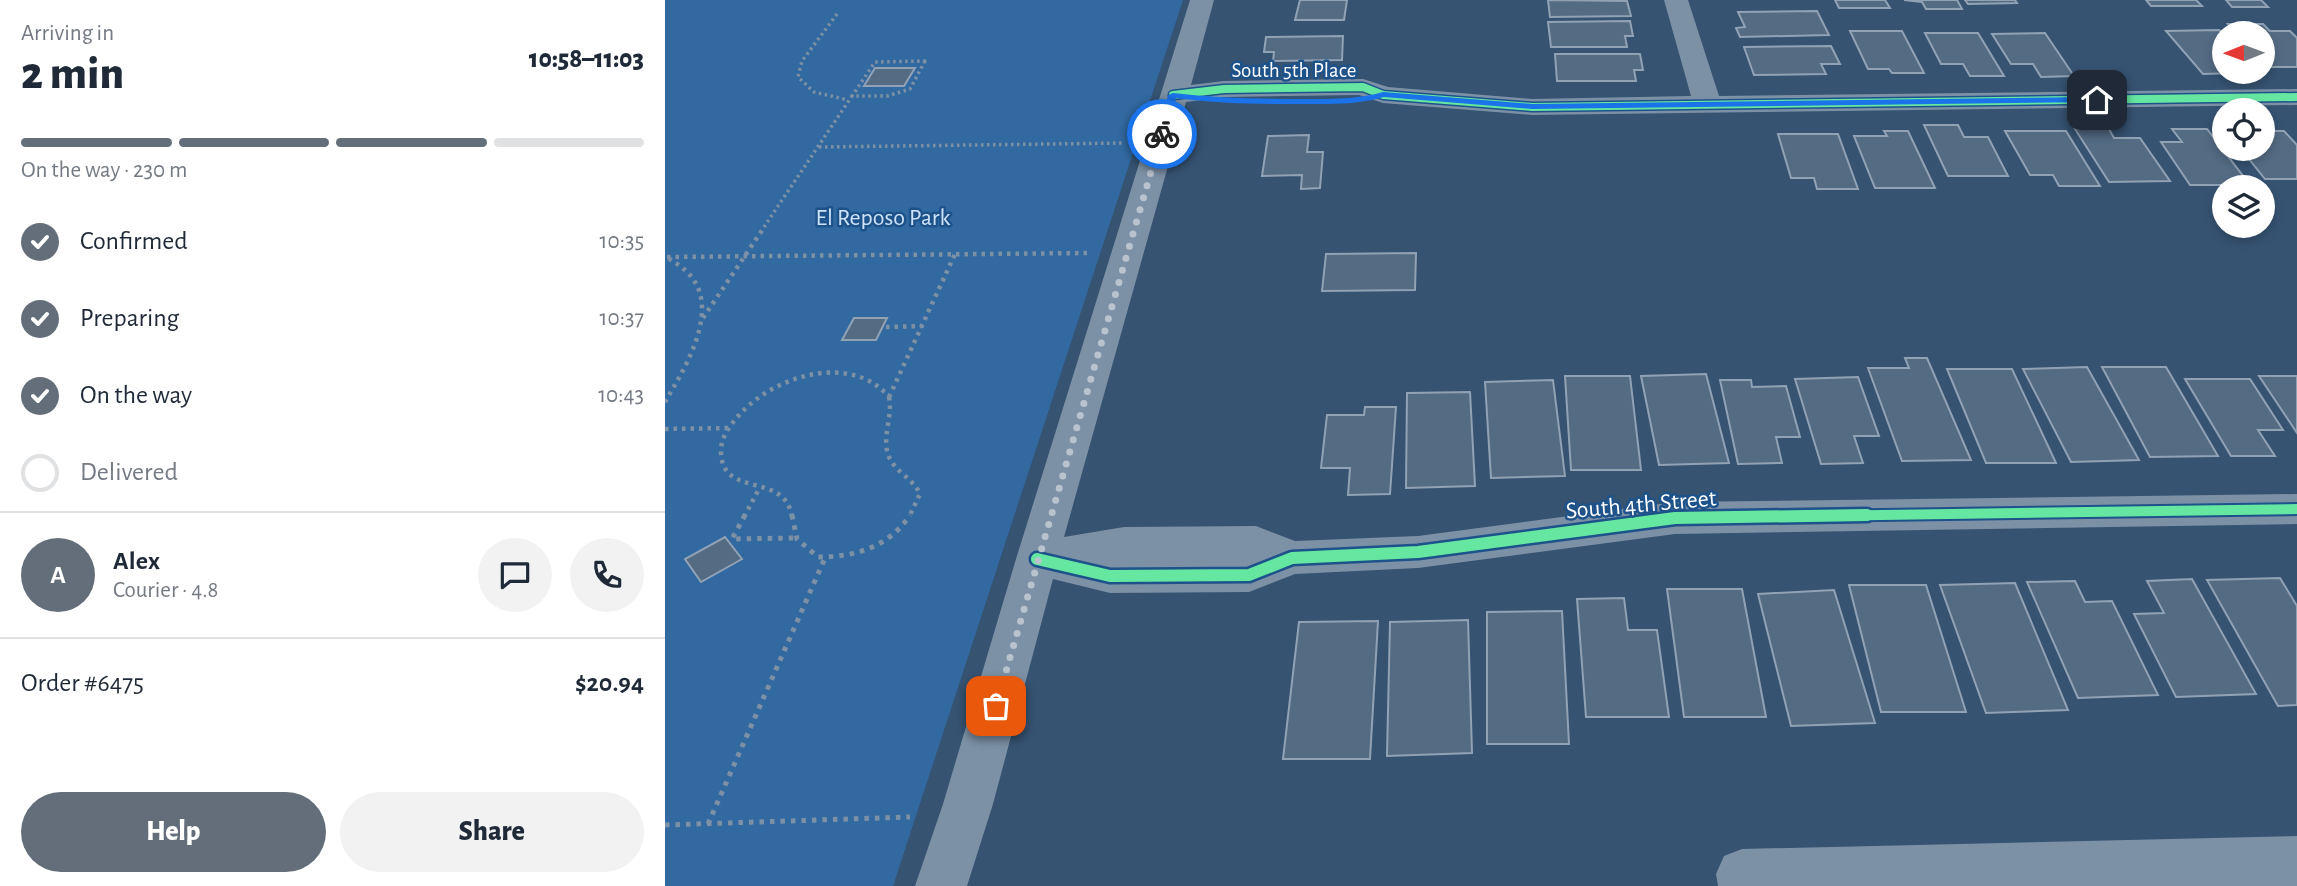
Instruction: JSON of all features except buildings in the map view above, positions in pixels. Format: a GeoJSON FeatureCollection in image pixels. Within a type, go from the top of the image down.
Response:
{"type":"FeatureCollection","features":[{"type":"Feature","properties":{"kind":"street"},"geometry":{"type":"LineString","coordinates":[[941,886],[968,804],[1037,559],[1202,0]]}},
{"type":"Feature","properties":{"kind":"street"},"geometry":{"type":"LineString","coordinates":[[1676,0],[1707,104]]}},
{"type":"Feature","properties":{"kind":"street","name":"South 5th Place"},"geometry":{"type":"LineString","coordinates":[[1173,95],[1218,102],[1298,95],[1361,101],[1383,95],[1532,107],[2297,97]]}},
{"type":"Feature","properties":{"kind":"street","name":"South 4th Street"},"geometry":{"type":"LineString","coordinates":[[1037,559],[1110,576],[1206,559],[1249,575],[1292,558],[1418,552],[1675,518],[2297,509]]}},
{"type":"Feature","properties":{"kind":"street"},"geometry":{"type":"LineString","coordinates":[[1743,880],[2159,875],[2297,861]]}},
{"type":"Feature","properties":{"kind":"path"},"geometry":{"type":"LineString","coordinates":[[703,318],[744,256],[818,147],[851,98],[875,62],[925,61],[911,89],[887,96],[851,98],[814,92],[798,77],[802,61],[837,14]]}},
{"type":"Feature","properties":{"kind":"path"},"geometry":{"type":"LineString","coordinates":[[818,147],[1159,143]]}},
{"type":"Feature","properties":{"kind":"path"},"geometry":{"type":"LineString","coordinates":[[666,256],[1128,253]]}},
{"type":"Feature","properties":{"kind":"path"},"geometry":{"type":"LineString","coordinates":[[889,397],[955,254]]}},
{"type":"Feature","properties":{"kind":"path"},"geometry":{"type":"LineString","coordinates":[[665,402],[693,348],[703,318],[704,302],[689,275],[666,256]]}},
{"type":"Feature","properties":{"kind":"path"},"geometry":{"type":"LineString","coordinates":[[886,327],[922,326]]}},
{"type":"Feature","properties":{"kind":"path"},"geometry":{"type":"LineString","coordinates":[[760,487],[732,539],[795,538],[818,557],[825,558],[866,551],[899,532],[916,508],[920,495],[913,480],[893,465],[886,451],[893,420],[889,397],[883,386],[851,374],[803,377],[781,383],[761,396],[739,413],[728,428],[722,441],[724,466],[731,475],[747,484],[760,487],[783,495],[789,503],[795,538]]}},
{"type":"Feature","properties":{"kind":"path"},"geometry":{"type":"LineString","coordinates":[[665,429],[728,428]]}},
{"type":"Feature","properties":{"kind":"path"},"geometry":{"type":"LineString","coordinates":[[708,824],[825,558]]}},
{"type":"Feature","properties":{"kind":"path"},"geometry":{"type":"LineString","coordinates":[[665,825],[910,817]]}},
{"type":"Feature","properties":{"kind":"green space","name":"El Reposo Park"},"geometry":{"type":"Polygon","coordinates":[[[665,0],[1183,0],[893,886],[665,886],[665,0]]]}},
{"type":"Feature","properties":{"kind":"cycle path"},"geometry":{"type":"LineString","coordinates":[[1173,95],[1224,89],[1363,87],[1383,95],[1532,107],[2297,97]]}},
{"type":"Feature","properties":{"kind":"cycle path"},"geometry":{"type":"LineString","coordinates":[[1037,559],[1110,576],[1249,575],[1292,558],[1418,552],[1675,518],[2297,509]]}},
{"type":"Feature","properties":{"kind":"way so far"},"geometry":{"type":"LineString","coordinates":[[996,706],[1162,134]]}},
{"type":"Feature","properties":{"kind":"route"},"geometry":{"type":"LineString","coordinates":[[1162,134],[1173,95],[1218,102],[1361,101],[1383,95],[1532,107],[2097,100]]}}]}
